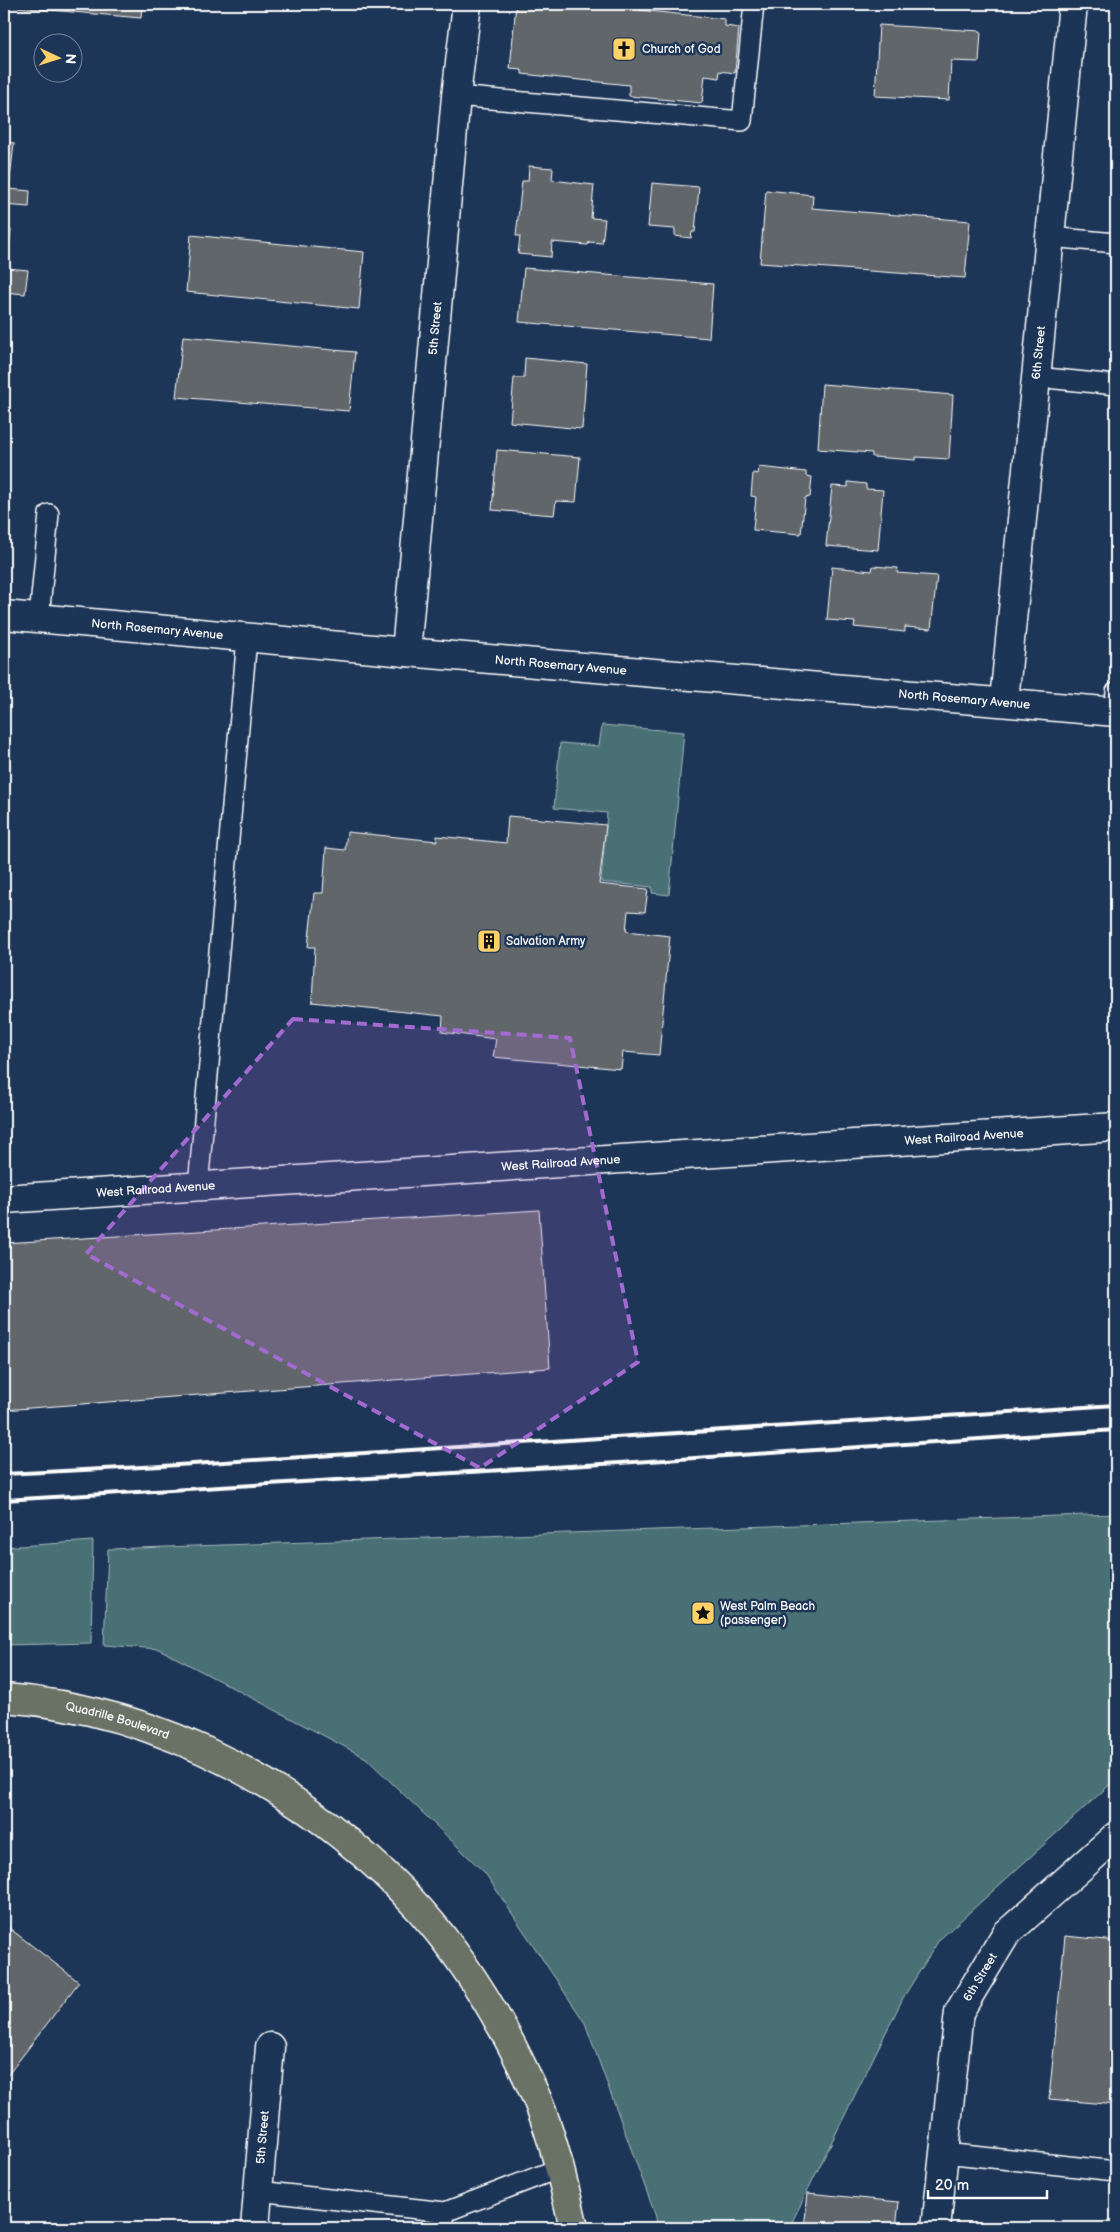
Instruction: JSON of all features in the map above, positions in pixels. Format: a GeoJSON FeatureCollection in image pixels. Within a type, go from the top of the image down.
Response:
{"type":"FeatureCollection","features":[{"type":"Feature","properties":{"kind":"main road","name":"Quadrille Boulevard"},"geometry":{"type":"LineString","coordinates":[[4,1698],[73,1707],[119,1718],[163,1733],[226,1761],[282,1793],[329,1825],[379,1869],[421,1911],[467,1972],[507,2037],[537,2100],[560,2168],[574,2228]]}},
{"type":"Feature","properties":{"kind":"street","name":"5th Street"},"geometry":{"type":"LineString","coordinates":[[406,652],[456,96],[467,4]]}},
{"type":"Feature","properties":{"kind":"street","name":"6th Street"},"geometry":{"type":"LineString","coordinates":[[1004,701],[1073,4]]}},
{"type":"Feature","properties":{"kind":"street","name":"North Rosemary Avenue"},"geometry":{"type":"LineString","coordinates":[[4,615],[406,652],[1004,701],[1115,705]]}},
{"type":"Feature","properties":{"kind":"street","name":"West Railroad Avenue"},"geometry":{"type":"LineString","coordinates":[[4,1199],[1116,1127]]}},
{"type":"Feature","properties":{"kind":"street","name":"6th Street"},"geometry":{"type":"LineString","coordinates":[[936,2228],[959,2012],[1006,1934],[1116,1836]]}},
{"type":"Feature","properties":{"kind":"street","name":"5th Street"},"geometry":{"type":"LineString","coordinates":[[255,2228],[270,2047]]}},
{"type":"Feature","properties":{"kind":"lane"},"geometry":{"type":"LineString","coordinates":[[456,96],[742,121],[754,4]]}},
{"type":"Feature","properties":{"kind":"lane"},"geometry":{"type":"LineString","coordinates":[[1049,237],[1116,243]]}},
{"type":"Feature","properties":{"kind":"lane"},"geometry":{"type":"LineString","coordinates":[[1036,377],[1116,385]]}},
{"type":"Feature","properties":{"kind":"lane"},"geometry":{"type":"LineString","coordinates":[[39,618],[48,514]]}},
{"type":"Feature","properties":{"kind":"lane"},"geometry":{"type":"LineString","coordinates":[[198,1187],[247,638]]}},
{"type":"Feature","properties":{"kind":"lane"},"geometry":{"type":"LineString","coordinates":[[944,2153],[1116,2171]]}},
{"type":"Feature","properties":{"kind":"lane"},"geometry":{"type":"LineString","coordinates":[[258,2191],[444,2220],[560,2168]]}},
{"type":"Feature","properties":{"kind":"highlighted area"},"geometry":{"type":"Polygon","coordinates":[[[293,1019],[570,1038],[638,1362],[480,1468],[86,1254],[293,1019]]]}},
{"type":"Feature","properties":{"kind":"green space"},"geometry":{"type":"Polygon","coordinates":[[[602,725],[684,732],[669,895],[652,893],[652,887],[601,882],[607,813],[554,808],[560,743],[599,746],[602,725]]]}},
{"type":"Feature","properties":{"kind":"green space"},"geometry":{"type":"Polygon","coordinates":[[[1116,1514],[1116,1779],[939,1940],[903,1998],[789,2228],[657,2228],[656,2217],[585,2023],[485,1873],[366,1758],[159,1649],[104,1645],[108,1549],[1116,1514]]]}},
{"type":"Feature","properties":{"kind":"green space"},"geometry":{"type":"Polygon","coordinates":[[[93,1541],[91,1643],[4,1645],[4,1547],[93,1541]]]}},
{"type":"Feature","properties":{"kind":"building"},"geometry":{"type":"Polygon","coordinates":[[[4,4],[142,4],[141,18],[4,6],[4,4]]]}},
{"type":"Feature","properties":{"kind":"building","name":"Church of God"},"geometry":{"type":"Polygon","coordinates":[[[516,4],[632,4],[640,5],[639,10],[725,19],[725,26],[739,28],[735,73],[720,71],[719,78],[705,76],[702,103],[629,96],[629,85],[522,74],[522,70],[510,69],[516,4]]]}},
{"type":"Feature","properties":{"kind":"building"},"geometry":{"type":"Polygon","coordinates":[[[879,25],[981,31],[979,62],[951,61],[949,100],[875,96],[879,25]]]}},
{"type":"Feature","properties":{"kind":"building"},"geometry":{"type":"Polygon","coordinates":[[[4,142],[14,143],[9,189],[30,191],[29,207],[4,205],[4,142]]]}},
{"type":"Feature","properties":{"kind":"building"},"geometry":{"type":"Polygon","coordinates":[[[529,166],[553,168],[552,180],[594,185],[591,218],[605,219],[602,243],[589,242],[588,245],[552,242],[551,257],[518,254],[520,236],[516,236],[522,181],[528,181],[529,166]]]}},
{"type":"Feature","properties":{"kind":"building"},"geometry":{"type":"Polygon","coordinates":[[[652,183],[699,187],[695,232],[692,232],[691,238],[675,236],[675,229],[648,227],[652,183]]]}},
{"type":"Feature","properties":{"kind":"building"},"geometry":{"type":"Polygon","coordinates":[[[766,190],[813,195],[812,208],[970,221],[965,278],[760,263],[766,190]]]}},
{"type":"Feature","properties":{"kind":"building"},"geometry":{"type":"Polygon","coordinates":[[[4,229],[11,230],[7,268],[28,270],[25,294],[4,292],[4,229]]]}},
{"type":"Feature","properties":{"kind":"building"},"geometry":{"type":"Polygon","coordinates":[[[191,235],[364,252],[359,309],[186,292],[191,235]]]}},
{"type":"Feature","properties":{"kind":"building"},"geometry":{"type":"Polygon","coordinates":[[[524,268],[713,284],[709,338],[519,322],[524,268]]]}},
{"type":"Feature","properties":{"kind":"building"},"geometry":{"type":"Polygon","coordinates":[[[183,336],[355,352],[349,411],[176,397],[183,336]]]}},
{"type":"Feature","properties":{"kind":"building"},"geometry":{"type":"Polygon","coordinates":[[[525,358],[587,364],[582,429],[510,422],[514,378],[524,378],[525,358]]]}},
{"type":"Feature","properties":{"kind":"building"},"geometry":{"type":"Polygon","coordinates":[[[822,384],[953,395],[949,459],[916,457],[916,460],[872,457],[872,453],[818,449],[822,384]]]}},
{"type":"Feature","properties":{"kind":"building"},"geometry":{"type":"Polygon","coordinates":[[[497,450],[580,457],[576,502],[556,501],[554,515],[492,510],[497,450]]]}},
{"type":"Feature","properties":{"kind":"building"},"geometry":{"type":"Polygon","coordinates":[[[759,467],[806,472],[806,476],[812,477],[810,497],[805,498],[801,534],[753,530],[756,497],[751,496],[753,473],[758,474],[759,467]]]}},
{"type":"Feature","properties":{"kind":"building"},"geometry":{"type":"Polygon","coordinates":[[[848,482],[866,484],[866,489],[883,490],[878,550],[826,546],[832,486],[848,487],[848,482]]]}},
{"type":"Feature","properties":{"kind":"building"},"geometry":{"type":"Polygon","coordinates":[[[873,566],[898,568],[897,573],[937,576],[931,629],[905,627],[905,632],[854,627],[855,622],[827,620],[832,567],[872,571],[873,566]]]}},
{"type":"Feature","properties":{"kind":"building","name":"Salvation Army"},"geometry":{"type":"Polygon","coordinates":[[[508,816],[606,825],[599,884],[648,889],[645,912],[628,911],[626,931],[670,936],[659,1055],[623,1052],[621,1069],[493,1057],[496,1039],[442,1032],[443,1016],[312,1002],[315,947],[308,947],[314,893],[323,893],[326,848],[345,850],[347,832],[437,841],[437,836],[506,843],[508,816]]]}},
{"type":"Feature","properties":{"kind":"building"},"geometry":{"type":"Polygon","coordinates":[[[539,1210],[550,1368],[4,1410],[4,1243],[539,1210]]]}},
{"type":"Feature","properties":{"kind":"building"},"geometry":{"type":"Polygon","coordinates":[[[4,1924],[79,1982],[4,2080],[4,1924]]]}},
{"type":"Feature","properties":{"kind":"building"},"geometry":{"type":"Polygon","coordinates":[[[1065,1936],[1116,1941],[1116,2105],[1049,2099],[1065,1936]]]}},
{"type":"Feature","properties":{"kind":"building"},"geometry":{"type":"Polygon","coordinates":[[[808,2193],[899,2202],[896,2228],[804,2228],[808,2193]]]}},
{"type":"Feature","properties":{"kind":"railway"},"geometry":{"type":"LineString","coordinates":[[4,1474],[162,1466],[1116,1405]]}},
{"type":"Feature","properties":{"kind":"railway"},"geometry":{"type":"LineString","coordinates":[[4,1500],[619,1463],[1116,1430]]}},
{"type":"Feature","properties":{"kind":"place","name":"Church of God"},"geometry":{"type":"Point","coordinates":[624,49]}},
{"type":"Feature","properties":{"kind":"place","name":"Salvation Army"},"geometry":{"type":"Point","coordinates":[489,941]}},
{"type":"Feature","properties":{"kind":"place","name":"West Palm Beach (passenger)"},"geometry":{"type":"Point","coordinates":[703,1613]}}]}
